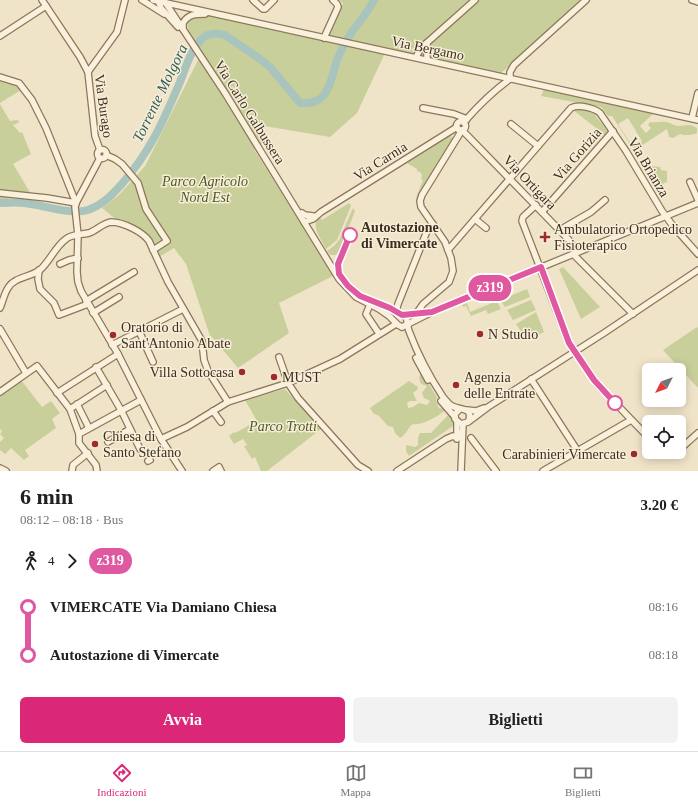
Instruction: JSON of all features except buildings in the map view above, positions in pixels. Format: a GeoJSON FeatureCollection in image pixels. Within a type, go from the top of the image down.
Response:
{"type":"FeatureCollection","features":[{"type":"Feature","properties":{"kind":"street","name":"Via Burago"},"geometry":{"type":"LineString","coordinates":[[42,0],[46,3],[88,72],[95,136],[100,150],[97,154],[100,158]]}},
{"type":"Feature","properties":{"kind":"street"},"geometry":{"type":"LineString","coordinates":[[88,72],[117,32],[125,0]]}},
{"type":"Feature","properties":{"kind":"street","name":"Via Carlo Galbussera"},"geometry":{"type":"LineString","coordinates":[[142,0],[158,10],[174,24]]}},
{"type":"Feature","properties":{"kind":"street"},"geometry":{"type":"LineString","coordinates":[[254,0],[263,9],[265,9],[274,0]]}},
{"type":"Feature","properties":{"kind":"street"},"geometry":{"type":"LineString","coordinates":[[324,38],[338,7],[338,4],[333,0]]}},
{"type":"Feature","properties":{"kind":"street"},"geometry":{"type":"LineString","coordinates":[[416,57],[421,48],[475,0]]}},
{"type":"Feature","properties":{"kind":"street"},"geometry":{"type":"LineString","coordinates":[[416,314],[423,304],[451,280],[453,268],[451,256],[444,240],[421,207],[420,198],[460,128],[466,126],[465,121],[496,89],[510,78],[510,72],[514,65],[586,0]]}},
{"type":"Feature","properties":{"kind":"street"},"geometry":{"type":"LineString","coordinates":[[692,0],[698,2]]}},
{"type":"Feature","properties":{"kind":"street","name":"Via Carlo Galbussera"},"geometry":{"type":"LineString","coordinates":[[160,1],[162,8],[193,46]]}},
{"type":"Feature","properties":{"kind":"street","name":"Via Carlo Galbussera"},"geometry":{"type":"LineString","coordinates":[[160,1],[184,32],[228,98],[345,282],[355,293],[402,315]]}},
{"type":"Feature","properties":{"kind":"street","name":"Via Bergamo"},"geometry":{"type":"LineString","coordinates":[[160,1],[695,119]]}},
{"type":"Feature","properties":{"kind":"street"},"geometry":{"type":"LineString","coordinates":[[0,36],[46,3]]}},
{"type":"Feature","properties":{"kind":"street"},"geometry":{"type":"LineString","coordinates":[[184,32],[183,23],[188,17],[211,13]]}},
{"type":"Feature","properties":{"kind":"street"},"geometry":{"type":"LineString","coordinates":[[427,43],[427,60]]}},
{"type":"Feature","properties":{"kind":"street"},"geometry":{"type":"LineString","coordinates":[[0,77],[19,83],[32,100],[46,128],[75,205],[78,235],[78,282],[87,302],[118,354],[166,449],[182,471]]}},
{"type":"Feature","properties":{"kind":"street"},"geometry":{"type":"LineString","coordinates":[[695,119],[698,93]]}},
{"type":"Feature","properties":{"kind":"street","name":"Via Brianza"},"geometry":{"type":"LineString","coordinates":[[538,146],[574,107],[579,106],[596,110],[600,113],[613,131],[666,216],[698,254]]}},
{"type":"Feature","properties":{"kind":"street"},"geometry":{"type":"LineString","coordinates":[[423,108],[457,115],[465,121]]}},
{"type":"Feature","properties":{"kind":"street"},"geometry":{"type":"LineString","coordinates":[[457,115],[460,128]]}},
{"type":"Feature","properties":{"kind":"street"},"geometry":{"type":"LineString","coordinates":[[448,250],[538,146],[511,124]]}},
{"type":"Feature","properties":{"kind":"street","name":"Via Ortigara"},"geometry":{"type":"LineString","coordinates":[[460,128],[560,230],[574,246],[575,253],[631,314]]}},
{"type":"Feature","properties":{"kind":"street","name":"Via Carnia"},"geometry":{"type":"LineString","coordinates":[[306,221],[313,219],[314,216],[460,128]]}},
{"type":"Feature","properties":{"kind":"street","name":"Via Gorizia"},"geometry":{"type":"LineString","coordinates":[[542,212],[613,131]]}},
{"type":"Feature","properties":{"kind":"street","name":"Via Burago"},"geometry":{"type":"LineString","coordinates":[[75,205],[100,158],[104,158],[106,156],[105,150],[100,150]]}},
{"type":"Feature","properties":{"kind":"street"},"geometry":{"type":"LineString","coordinates":[[106,156],[115,159],[134,177],[139,185],[146,209],[167,241],[153,250]]}},
{"type":"Feature","properties":{"kind":"street"},"geometry":{"type":"LineString","coordinates":[[161,439],[187,427],[228,402],[288,383],[340,359],[400,324],[698,202],[690,182]]}},
{"type":"Feature","properties":{"kind":"street","name":"Via Carlo Galbussera"},"geometry":{"type":"LineString","coordinates":[[286,191],[302,213],[339,279],[346,288],[360,300],[386,313],[400,324]]}},
{"type":"Feature","properties":{"kind":"street"},"geometry":{"type":"LineString","coordinates":[[0,193],[47,198],[75,205]]}},
{"type":"Feature","properties":{"kind":"street"},"geometry":{"type":"LineString","coordinates":[[560,230],[590,212],[606,200]]}},
{"type":"Feature","properties":{"kind":"street"},"geometry":{"type":"LineString","coordinates":[[536,205],[522,219],[569,343],[597,384],[642,431]]}},
{"type":"Feature","properties":{"kind":"street"},"geometry":{"type":"LineString","coordinates":[[302,213],[305,215],[314,216],[312,229]]}},
{"type":"Feature","properties":{"kind":"street"},"geometry":{"type":"LineString","coordinates":[[475,219],[486,228]]}},
{"type":"Feature","properties":{"kind":"street"},"geometry":{"type":"LineString","coordinates":[[0,308],[8,287],[14,282],[39,270],[65,239],[91,232],[102,225],[111,222],[142,233],[147,238],[183,309],[202,341],[203,353],[208,371],[228,402]]}},
{"type":"Feature","properties":{"kind":"street"},"geometry":{"type":"LineString","coordinates":[[396,311],[427,231],[433,224]]}},
{"type":"Feature","properties":{"kind":"street"},"geometry":{"type":"LineString","coordinates":[[60,264],[78,258]]}},
{"type":"Feature","properties":{"kind":"street"},"geometry":{"type":"LineString","coordinates":[[39,270],[38,279],[40,289],[54,303],[59,314],[87,302],[134,272]]}},
{"type":"Feature","properties":{"kind":"street"},"geometry":{"type":"LineString","coordinates":[[461,471],[463,424],[698,270]]}},
{"type":"Feature","properties":{"kind":"street"},"geometry":{"type":"LineString","coordinates":[[94,313],[119,297]]}},
{"type":"Feature","properties":{"kind":"street"},"geometry":{"type":"LineString","coordinates":[[369,307],[366,314],[378,332]]}},
{"type":"Feature","properties":{"kind":"street"},"geometry":{"type":"LineString","coordinates":[[112,345],[183,309]]}},
{"type":"Feature","properties":{"kind":"street"},"geometry":{"type":"LineString","coordinates":[[432,312],[402,315],[397,317],[426,378],[456,419],[463,424]]}},
{"type":"Feature","properties":{"kind":"street"},"geometry":{"type":"LineString","coordinates":[[400,324],[407,318],[402,315]]}},
{"type":"Feature","properties":{"kind":"street"},"geometry":{"type":"LineString","coordinates":[[400,324],[433,382],[448,404],[460,409],[476,411],[488,407]]}},
{"type":"Feature","properties":{"kind":"street"},"geometry":{"type":"LineString","coordinates":[[0,329],[26,373]]}},
{"type":"Feature","properties":{"kind":"street"},"geometry":{"type":"LineString","coordinates":[[139,331],[153,362]]}},
{"type":"Feature","properties":{"kind":"street"},"geometry":{"type":"LineString","coordinates":[[57,393],[118,354]]}},
{"type":"Feature","properties":{"kind":"street"},"geometry":{"type":"LineString","coordinates":[[279,357],[288,383],[298,398],[363,471]]}},
{"type":"Feature","properties":{"kind":"street"},"geometry":{"type":"LineString","coordinates":[[0,392],[37,366],[70,409],[79,434],[79,443],[96,465],[97,471]]}},
{"type":"Feature","properties":{"kind":"street"},"geometry":{"type":"LineString","coordinates":[[96,368],[121,410],[140,449]]}},
{"type":"Feature","properties":{"kind":"street"},"geometry":{"type":"LineString","coordinates":[[531,379],[578,450]]}},
{"type":"Feature","properties":{"kind":"street"},"geometry":{"type":"LineString","coordinates":[[70,409],[107,385]]}},
{"type":"Feature","properties":{"kind":"street"},"geometry":{"type":"LineString","coordinates":[[79,434],[141,400]]}},
{"type":"Feature","properties":{"kind":"street"},"geometry":{"type":"LineString","coordinates":[[77,404],[89,428]]}},
{"type":"Feature","properties":{"kind":"street"},"geometry":{"type":"LineString","coordinates":[[460,409],[456,412],[456,419],[457,438],[461,455]]}},
{"type":"Feature","properties":{"kind":"street"},"geometry":{"type":"LineString","coordinates":[[467,410],[470,413],[469,420]]}},
{"type":"Feature","properties":{"kind":"street"},"geometry":{"type":"LineString","coordinates":[[213,411],[221,422]]}},
{"type":"Feature","properties":{"kind":"street"},"geometry":{"type":"LineString","coordinates":[[543,471],[631,420]]}},
{"type":"Feature","properties":{"kind":"street"},"geometry":{"type":"LineString","coordinates":[[108,442],[130,429]]}},
{"type":"Feature","properties":{"kind":"street"},"geometry":{"type":"LineString","coordinates":[[457,438],[462,432]]}},
{"type":"Feature","properties":{"kind":"street"},"geometry":{"type":"LineString","coordinates":[[686,444],[698,433]]}},
{"type":"Feature","properties":{"kind":"street"},"geometry":{"type":"LineString","coordinates":[[397,471],[446,439],[453,436],[457,438]]}},
{"type":"Feature","properties":{"kind":"street"},"geometry":{"type":"LineString","coordinates":[[471,438],[496,471]]}},
{"type":"Feature","properties":{"kind":"street"},"geometry":{"type":"LineString","coordinates":[[72,471],[73,465],[88,453]]}},
{"type":"Feature","properties":{"kind":"street"},"geometry":{"type":"LineString","coordinates":[[358,465],[368,471]]}},
{"type":"Feature","properties":{"kind":"street"},"geometry":{"type":"LineString","coordinates":[[212,471],[218,467],[221,471]]}},
{"type":"Feature","properties":{"kind":"street"},"geometry":{"type":"LineString","coordinates":[[0,468],[6,471]]}},
{"type":"Feature","properties":{"kind":"green space","name":"Parco Agricolo Nord Est"},"geometry":{"type":"Polygon","coordinates":[[[339,0],[588,0],[495,78],[385,53],[357,113],[330,137],[264,126],[262,144],[254,149],[333,276],[279,303],[289,333],[238,368],[210,336],[186,264],[174,248],[159,257],[145,233],[140,229],[119,222],[102,208],[119,195],[145,166],[202,52],[192,38],[188,28],[190,19],[195,16],[211,15],[325,40],[343,3],[339,0]]]}},
{"type":"Feature","properties":{"kind":"green space"},"geometry":{"type":"Polygon","coordinates":[[[0,80],[14,84],[21,90],[0,103],[0,80]]]}},
{"type":"Feature","properties":{"kind":"green space"},"geometry":{"type":"Polygon","coordinates":[[[544,89],[653,114],[640,126],[646,133],[651,128],[648,125],[650,122],[668,122],[676,126],[688,125],[697,128],[697,133],[689,135],[680,134],[673,138],[669,137],[667,129],[635,150],[633,147],[642,141],[628,118],[618,124],[631,144],[612,116],[608,116],[601,107],[541,96],[544,89]]]}},
{"type":"Feature","properties":{"kind":"green space"},"geometry":{"type":"Polygon","coordinates":[[[0,104],[10,121],[17,120],[20,122],[13,125],[20,133],[22,132],[31,154],[13,164],[31,194],[15,193],[0,206],[0,104]]]}},
{"type":"Feature","properties":{"kind":"green space"},"geometry":{"type":"Polygon","coordinates":[[[580,109],[594,114],[607,130],[605,135],[573,110],[580,109]]]}},
{"type":"Feature","properties":{"kind":"green space"},"geometry":{"type":"Polygon","coordinates":[[[449,135],[453,138],[415,200],[423,180],[421,179],[422,175],[417,171],[417,169],[407,163],[449,135]]]}},
{"type":"Feature","properties":{"kind":"green space"},"geometry":{"type":"Polygon","coordinates":[[[652,166],[660,167],[661,170],[667,171],[667,182],[664,183],[659,189],[654,187],[649,173],[652,166]]]}},
{"type":"Feature","properties":{"kind":"green space"},"geometry":{"type":"Polygon","coordinates":[[[349,203],[351,206],[337,240],[326,249],[317,233],[317,220],[320,217],[322,220],[349,203]]]}},
{"type":"Feature","properties":{"kind":"green space"},"geometry":{"type":"Polygon","coordinates":[[[353,208],[355,211],[339,252],[336,255],[330,255],[327,251],[339,240],[353,208]]]}},
{"type":"Feature","properties":{"kind":"green space"},"geometry":{"type":"Polygon","coordinates":[[[563,267],[600,307],[581,319],[559,269],[563,267]]]}},
{"type":"Feature","properties":{"kind":"green space"},"geometry":{"type":"Polygon","coordinates":[[[527,289],[530,297],[505,307],[500,300],[527,289]]]}},
{"type":"Feature","properties":{"kind":"green space"},"geometry":{"type":"Polygon","coordinates":[[[531,300],[536,310],[513,320],[507,310],[531,300]]]}},
{"type":"Feature","properties":{"kind":"green space"},"geometry":{"type":"Polygon","coordinates":[[[497,301],[501,309],[488,314],[486,310],[471,316],[466,306],[463,307],[462,305],[467,303],[470,312],[497,301]]]}},
{"type":"Feature","properties":{"kind":"green space"},"geometry":{"type":"Polygon","coordinates":[[[536,312],[544,332],[527,340],[516,324],[536,312]]]}},
{"type":"Feature","properties":{"kind":"green space"},"geometry":{"type":"Polygon","coordinates":[[[697,327],[698,328],[698,388],[686,375],[686,363],[675,363],[663,350],[697,327]]]}},
{"type":"Feature","properties":{"kind":"green space"},"geometry":{"type":"Polygon","coordinates":[[[421,372],[437,397],[436,401],[439,408],[446,409],[430,420],[413,424],[400,438],[395,433],[393,427],[388,426],[379,416],[373,413],[370,408],[409,381],[418,387],[413,393],[417,401],[410,401],[407,403],[408,408],[419,403],[427,405],[430,401],[424,398],[422,393],[427,386],[421,384],[419,378],[421,372]]]}},
{"type":"Feature","properties":{"kind":"green space"},"geometry":{"type":"Polygon","coordinates":[[[21,380],[42,407],[51,401],[60,413],[52,419],[56,428],[25,450],[29,456],[24,460],[11,448],[5,454],[0,450],[0,442],[4,438],[0,434],[2,431],[0,429],[0,396],[21,380]]]}},
{"type":"Feature","properties":{"kind":"green space","name":"Parco Trotti"},"geometry":{"type":"Polygon","coordinates":[[[285,389],[321,429],[267,471],[261,471],[255,457],[252,459],[244,446],[247,445],[243,439],[234,444],[229,436],[257,421],[245,400],[285,389]]]}},
{"type":"Feature","properties":{"kind":"green space"},"geometry":{"type":"Polygon","coordinates":[[[449,414],[454,423],[453,426],[409,456],[406,451],[406,445],[415,447],[418,445],[420,433],[431,433],[449,414]]]}},
{"type":"Feature","properties":{"kind":"waterway","name":"Torrente Molgora"},"geometry":{"type":"LineString","coordinates":[[0,203],[24,203],[65,211],[81,211],[98,206],[106,200],[140,161],[168,110],[192,52],[199,41],[211,34],[225,35],[260,59],[271,68],[300,103],[317,101],[322,97],[329,86],[337,61],[345,43],[374,0]]}},
{"type":"Feature","properties":{"kind":"bus line","name":"z319"},"geometry":{"type":"LineString","coordinates":[[350,235],[338,264],[339,274],[355,293],[366,300],[390,308],[402,315],[432,312],[541,267],[569,343],[594,380],[615,403]]}},
{"type":"Feature","properties":{"kind":"place","name":"Autostazione di Vimercate"},"geometry":{"type":"Point","coordinates":[350,235]}},
{"type":"Feature","properties":{"kind":"place","name":"Ambulatorio Ortopedico Fisioterapico"},"geometry":{"type":"Point","coordinates":[545,237]}},
{"type":"Feature","properties":{"kind":"place","name":"N Studio"},"geometry":{"type":"Point","coordinates":[480,334]}},
{"type":"Feature","properties":{"kind":"place","name":"Oratorio di Sant'Antonio Abate"},"geometry":{"type":"Point","coordinates":[113,335]}},
{"type":"Feature","properties":{"kind":"place","name":"Villa Sottocasa"},"geometry":{"type":"Point","coordinates":[242,372]}},
{"type":"Feature","properties":{"kind":"place","name":"MUST"},"geometry":{"type":"Point","coordinates":[274,377]}},
{"type":"Feature","properties":{"kind":"place","name":"Agenzia delle Entrate"},"geometry":{"type":"Point","coordinates":[456,385]}},
{"type":"Feature","properties":{"kind":"place","name":"Chiesa di Santo Stefano"},"geometry":{"type":"Point","coordinates":[95,444]}},
{"type":"Feature","properties":{"kind":"place","name":"Carabinieri Vimercate"},"geometry":{"type":"Point","coordinates":[634,454]}}]}
